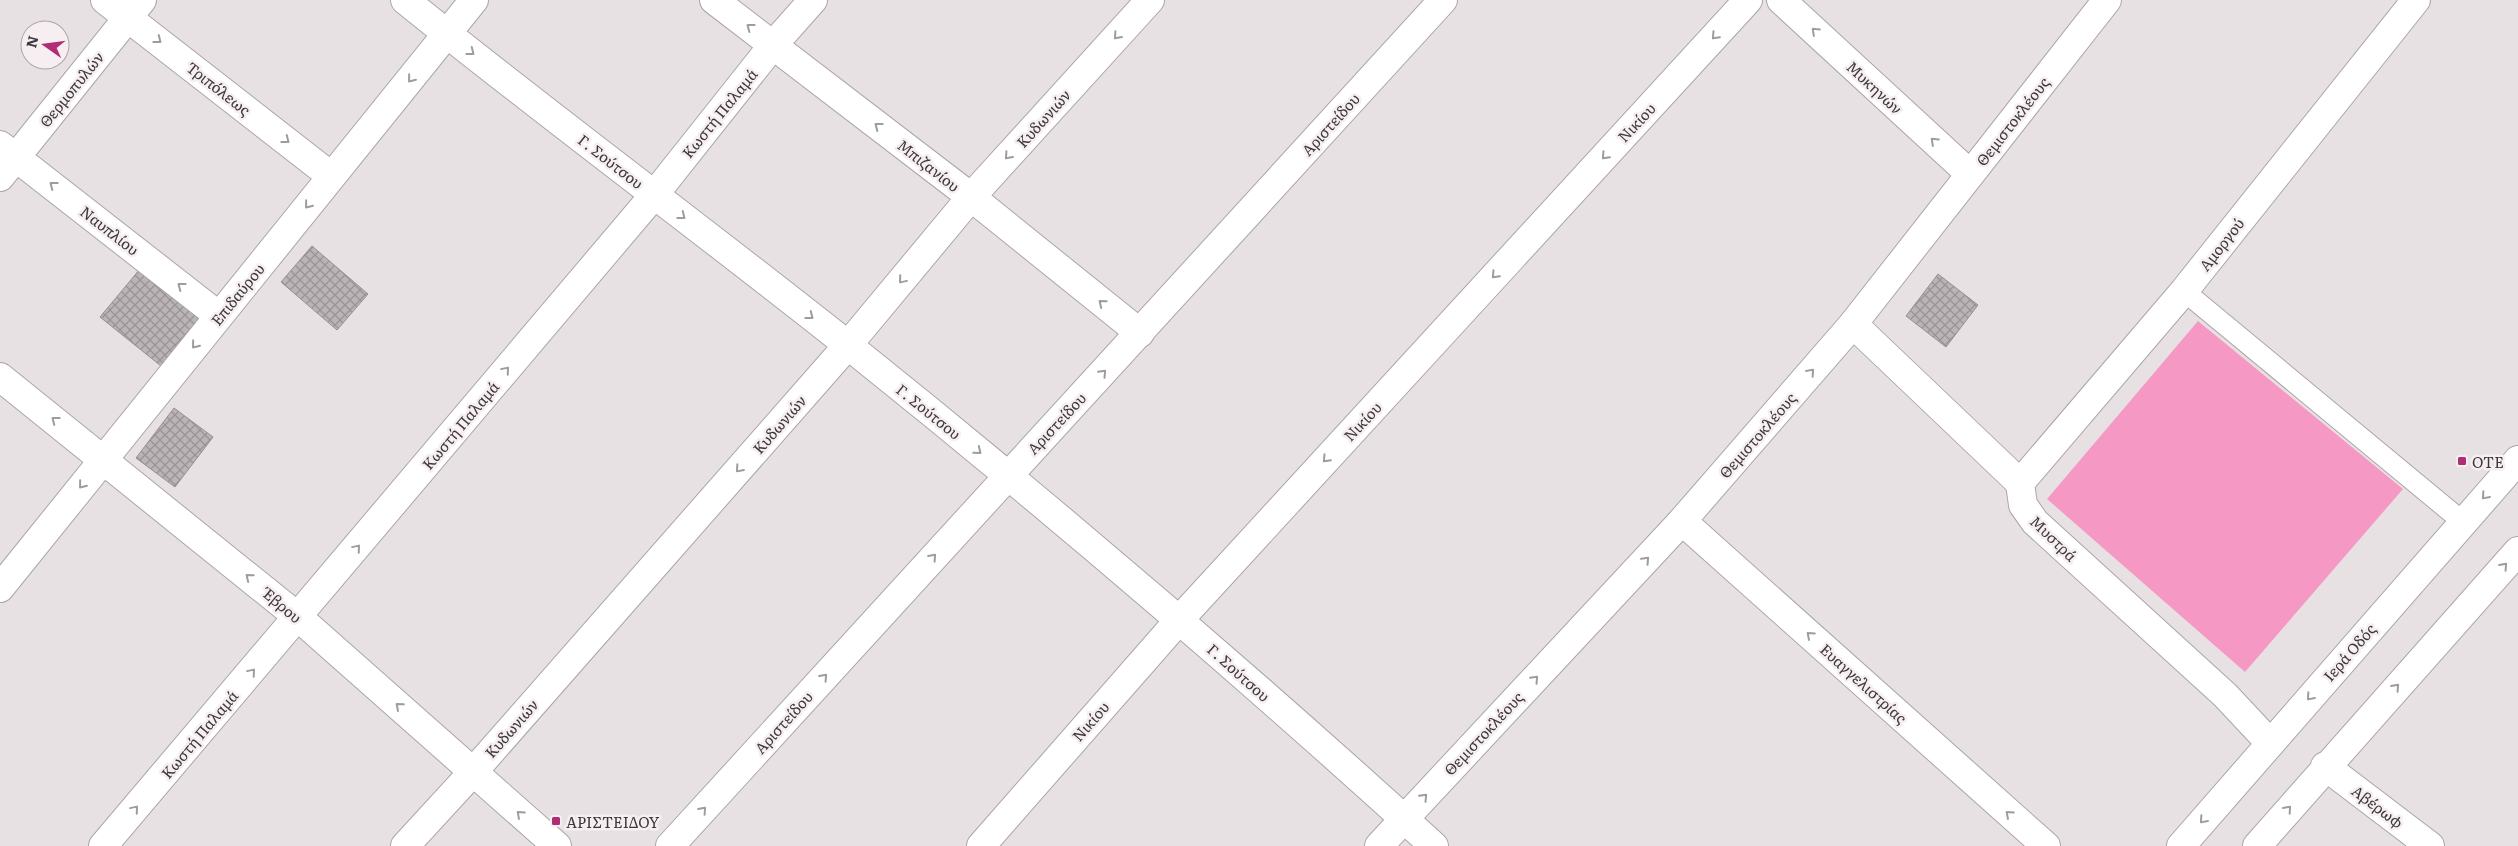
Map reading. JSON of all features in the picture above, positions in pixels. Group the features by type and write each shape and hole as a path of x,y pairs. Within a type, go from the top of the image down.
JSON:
{"street":[{"name":"Τριπόλεως","path":"105,0 135,8 331,176"},
{"name":"Γ. Σούτσου","path":"405,0 848,345 1008,475 1180,619 1434,846"},
{"name":"Επιδαύρου","path":"0,588 474,0"},
{"name":"Μπιζανίου","path":"714,0 971,198 1140,333"},
{"name":"Κωστή Παλαμά","path":"103,846 654,195 773,45 813,0"},
{"name":"Κυδωνιών","path":"405,846 473,772 848,345 971,198 1150,0"},
{"name":"Αριστείδου","path":"670,846 1443,0"},
{"name":"Νικίου","path":"981,846 1180,619 1748,0"},
{"name":"Μυκηνών","path":"1781,0 1970,174"},
{"name":"Θεμιστοκλέους","path":"1379,846 1682,521 1853,324 2107,0"},
{"name":"Αμοργού","path":"2020,483 2184,291 2416,0"},
{"name":"Θερμοπυλών","path":"0,178 8,151 135,8"},
{"name":"Ναυπλίου","path":"8,151 219,316"},
{"path":"1853,324 2020,483"},
{"name":"Έβρου","path":"0,376 104,458 298,617 557,846"},
{"name":"Ιερά Οδός","path":"2181,846 2518,460"},
{"name":"Μυστρά","path":"2020,483 2023,505 2035,522 2225,695 2270,743"},
{"name":"Ευαγγελιστρίας","path":"1682,521 2046,846"},
{"path":"2257,846 2325,766 2518,551"},
{"name":"Αβέρωφ","path":"2325,766 2430,846"}],"lane":[{"path":"2184,291 2463,522"}],"shaded area":[{"path":"2198,321 2403,489 2245,672 2047,499"}],"building":[{"path":"312,246 368,294 337,330 281,282"},
{"path":"140,269 200,318 161,366 100,317"},
{"path":"1938,274 1978,305 1946,347 1906,316"},
{"path":"174,408 213,437 175,487 136,458"}],"place":[{"name":"ΟΤΕ","path":"2462,461"},
{"name":"ΑΡΙΣΤΕΙΔΟΥ","path":"556,821"}]}
